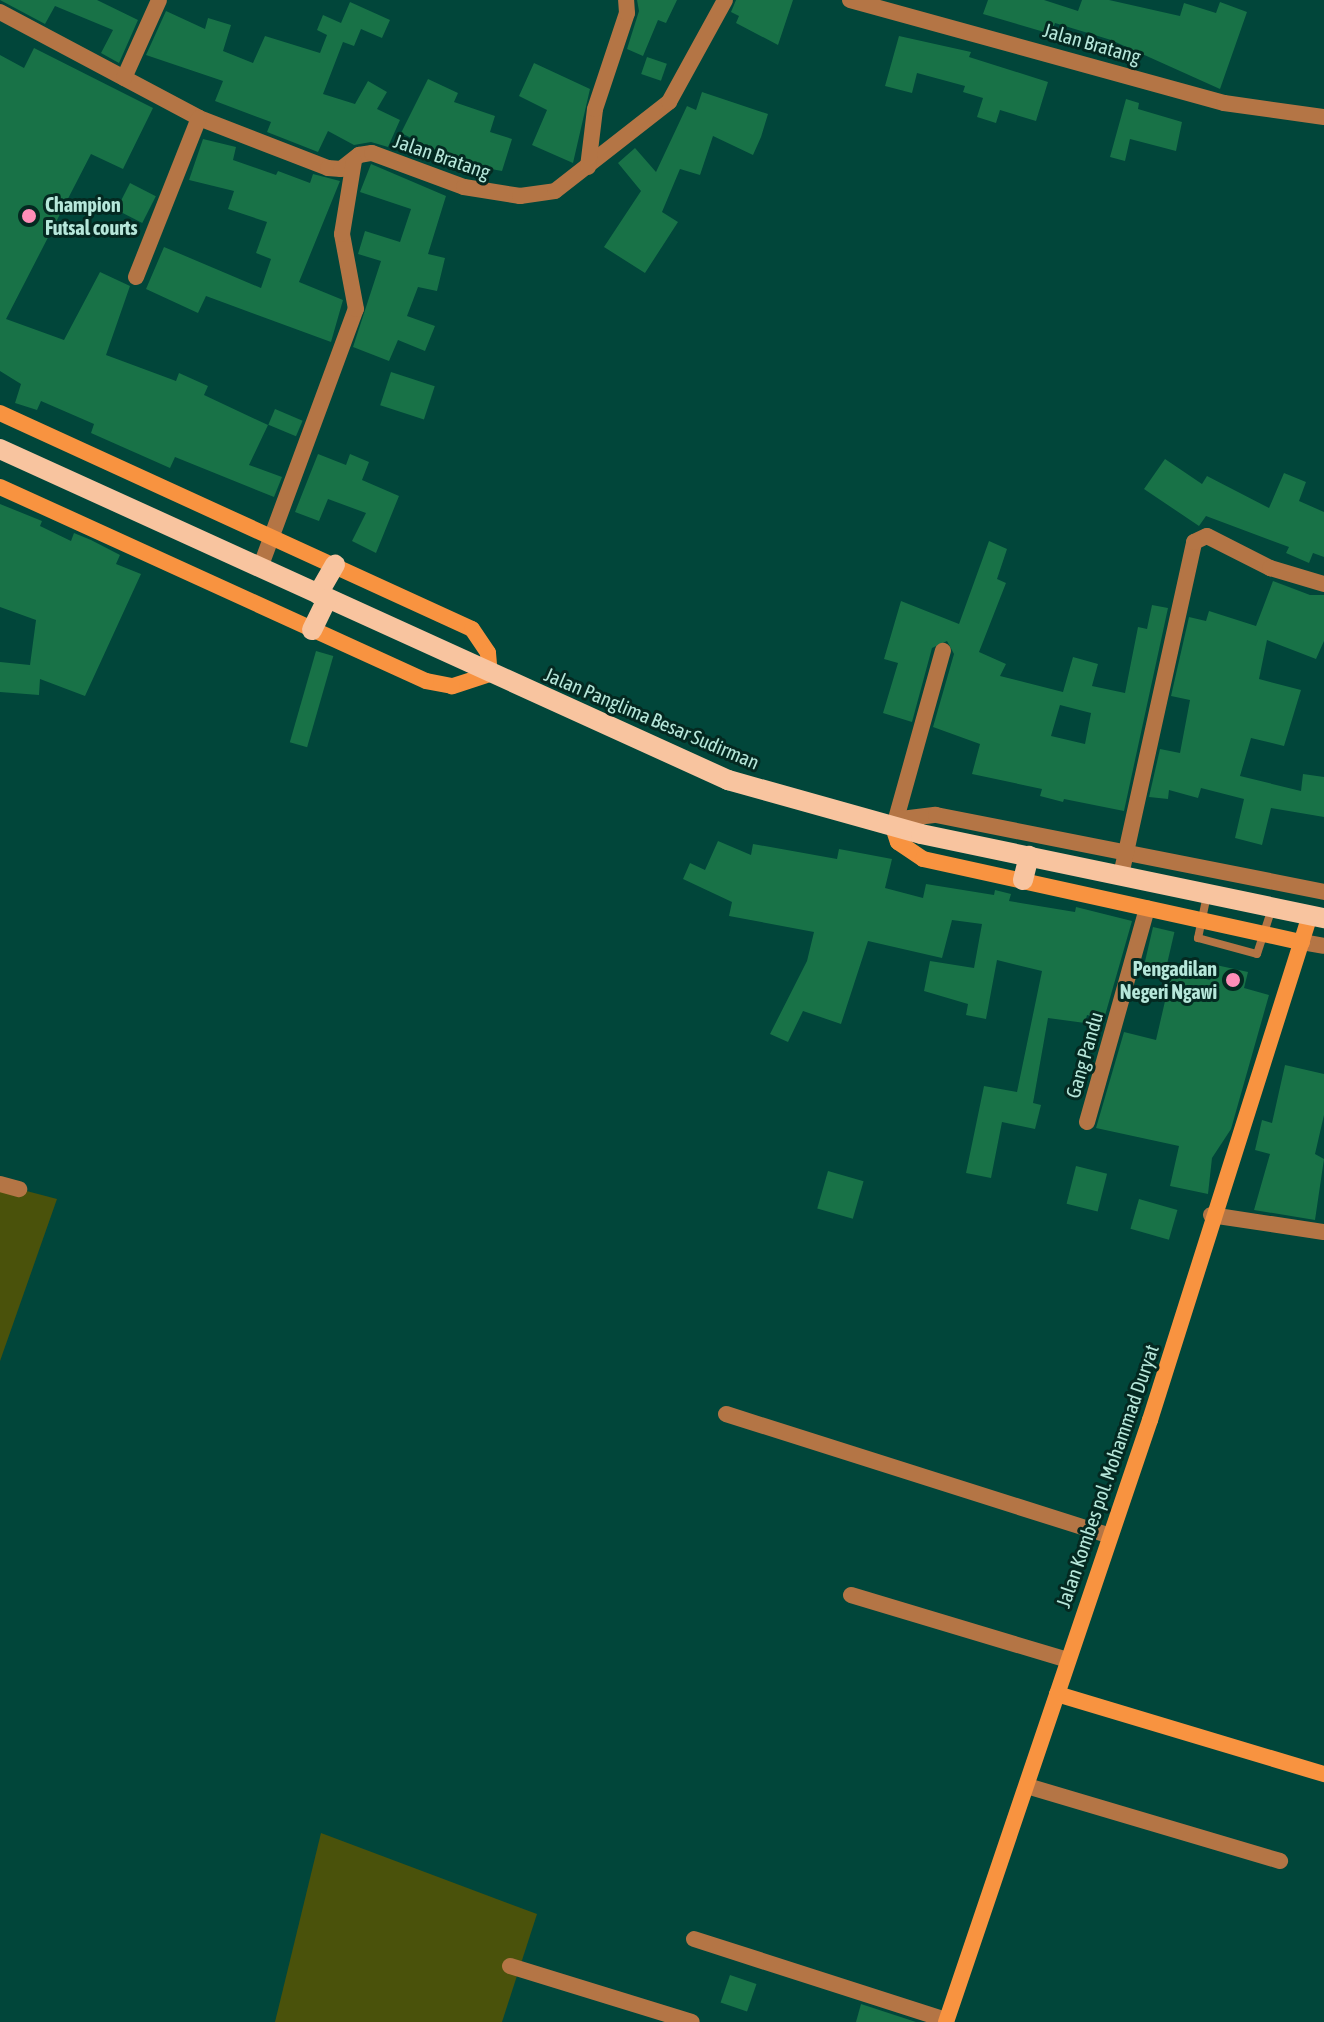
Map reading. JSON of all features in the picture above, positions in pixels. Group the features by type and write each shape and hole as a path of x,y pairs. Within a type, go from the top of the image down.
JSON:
{"main road":[{"name":"Jalan Panglima Besar Sudirman","path":"0,449 611,730 711,772 893,827 1317,916"},
{"path":"312,630 335,565"},
{"path":"1023,880 1029,856"}],"street":[{"path":"124,78 159,0"},
{"path":"588,167 595,109 627,13 626,0"},
{"name":"Jalan Bratang","path":"0,12 199,118 328,168 341,169 359,155 372,153 493,195 555,191 669,102 725,0"},
{"name":"Jalan Bratang","path":"850,0 1224,103 1324,117"},
{"path":"136,277 199,118"},
{"path":"260,568 356,309 342,234 354,161"},
{"path":"0,413 472,629 488,653 490,674 464,684 441,685 312,630 0,487"},
{"path":"1121,875 1196,538 1207,536 1270,568 1324,584"},
{"path":"943,651 893,827 898,842 923,859 1324,946"},
{"path":"893,827 901,819 936,815 1324,892"},
{"name":"Gang Pandu","path":"1087,1122 1147,908"},
{"name":"Jalan Kombes pol. Mohammad Duryat","path":"946,2021 1027,1786 1107,1535 1150,1420 1211,1215 1302,942 1317,916"},
{"path":"0,1184 19,1189"},
{"path":"1211,1215 1324,1232"},
{"path":"726,1414 1107,1535"},
{"path":"851,1595 1067,1660"},
{"path":"1057,1694 1324,1774"},
{"path":"1027,1786 1280,1861"},
{"path":"694,1939 946,2021"},
{"path":"510,1966 692,2022"}],"lane":[{"path":"1202,920 1208,893"},
{"path":"1264,933 1272,907"}],"green space":[{"path":"0,1184 57,1199 0,1361"},
{"path":"321,1833 537,1914 502,2022 275,2022"}],"building":[{"path":"0,0 97,0 138,20 119,63 101,53 113,30 55,6 45,24"},
{"path":"637,0 677,0 666,23 658,20 643,56 627,49 639,11"},
{"path":"736,0 793,0 778,45 736,23 739,16 731,12"},
{"path":"988,0 1044,0 1078,11 1082,0 1109,0 1180,16 1184,3 1216,13 1220,2 1247,12 1220,89 1111,40 1055,23 1051,34 983,14"},
{"path":"350,2 390,20 382,38 361,29 354,46 343,42 323,94 355,104 368,81 387,92 377,109 400,120 388,147 371,142 354,145 328,131 318,152 267,132 271,122 215,101 223,81 146,55 166,11 205,29 208,18 231,25 223,51 253,63 265,36 320,53 327,35 317,30 323,15 341,23"},
{"path":"899,36 971,52 969,57 1048,82 1036,121 1000,110 996,123 977,117 983,98 963,92 965,86 917,73 912,93 885,86"},
{"path":"34,48 153,108 123,169 91,154 6,319 64,340 100,272 130,286 106,355 176,381 179,373 208,386 204,395 268,425 249,465 282,477 274,497 175,457 170,468 91,433 94,424 41,401 37,410 15,403 21,384 0,371 0,55 24,68"},
{"path":"647,57 667,64 661,81 641,74"},
{"path":"534,63 590,89 573,163 532,145 547,110 519,96"},
{"path":"428,79 458,93 454,102 495,116 490,132 512,139 502,171 464,164 401,133"},
{"path":"702,92 768,114 761,137 753,155 713,136 700,175 680,169 662,212 678,222 645,273 604,247 641,191 618,163 635,148 656,172 687,106 696,110"},
{"path":"1126,99 1139,103 1138,109 1182,122 1176,151 1130,139 1125,161 1110,157"},
{"path":"203,139 236,147 233,160 276,175 278,171 310,183 313,174 340,181 299,282 343,300 331,342 206,296 198,313 146,289 164,247 261,288 271,259 256,253 267,222 228,209 234,191 189,180"},
{"path":"371,164 446,196 428,254 445,258 437,291 418,287 407,316 435,326 425,351 398,340 389,361 353,347 381,261 358,254 365,231 400,242 411,209 360,192"},
{"path":"130,183 156,196 142,223 116,210"},
{"path":"391,372 435,386 424,420 380,405"},
{"path":"275,409 303,421 296,436 268,425"},
{"path":"318,454 346,465 350,454 369,462 362,480 399,496 376,553 352,541 366,513 328,499 319,521 295,512"},
{"path":"1165,459 1202,484 1207,476 1269,508 1284,473 1306,482 1299,501 1324,512 1324,557 1313,553 1309,563 1286,553 1289,547 1206,516 1199,526 1144,489"},
{"path":"0,504 42,521 40,526 71,541 74,533 91,540 120,555 116,564 141,574 85,696 40,679 39,695 0,692 0,662 30,665 36,620 0,607"},
{"path":"989,541 1007,549 997,579 1006,583 979,652 1006,664 1000,676 1063,692 1073,657 1098,664 1092,686 1125,693 1138,627 1147,629 1152,605 1168,608 1124,811 1064,799 1063,802 1040,796 1042,789 972,774 980,744 933,727 954,654 947,641 932,648 912,722 883,713 898,663 884,659 901,601 959,624","holes":["1060,705 1091,713 1085,744 1051,736"]},
{"path":"1273,581 1310,595 1324,595 1324,641 1316,659 1267,640 1259,679 1301,690 1284,746 1251,738 1240,776 1301,791 1303,774 1324,777 1324,817 1271,808 1262,845 1235,838 1244,799 1201,788 1198,798 1169,790 1168,799 1149,797 1160,749 1180,753 1190,700 1171,696 1189,617 1206,621 1209,611 1256,626"},
{"path":"316,651 333,656 307,747 290,742"},
{"path":"718,841 751,855 753,844 837,859 839,849 892,859 885,888 923,898 926,884 994,895 995,890 1011,894 1009,901 1075,912 1076,907 1132,921 1104,1019 1087,1015 1085,1023 1048,1018 1033,1103 1041,1105 1035,1129 1002,1122 991,1178 966,1173 984,1086 1017,1092 1042,971 997,960 986,1019 966,1015 968,1004 924,991 930,961 974,968 982,924 952,920 942,958 868,941 841,1024 803,1011 788,1042 770,1034 807,961 814,932 729,916 732,902 683,879 690,863 705,870"},
{"path":"1153,927 1174,932 1164,977 1143,972"},
{"path":"1216,965 1248,972 1244,988 1269,995 1231,1129 1212,1158 1208,1194 1170,1186 1179,1146 1096,1128 1124,1032 1156,1040 1172,971 1210,980"},
{"path":"1285,1065 1324,1074 1324,1115 1315,1154 1324,1159 1315,1220 1254,1210 1270,1154 1255,1150 1262,1120 1272,1123"},
{"path":"1076,1166 1107,1174 1098,1212 1067,1204"},
{"path":"828,1171 864,1181 853,1219 817,1208"},
{"path":"1139,1199 1177,1210 1169,1240 1130,1229"},
{"path":"730,1975 756,1984 747,2012 721,2002"},
{"path":"861,2004 916,2022 856,2022"}],"place":[{"name":"Champion Futsal courts","path":"29,216"},
{"name":"Pengadilan Negeri Ngawi","path":"1233,980"}]}
